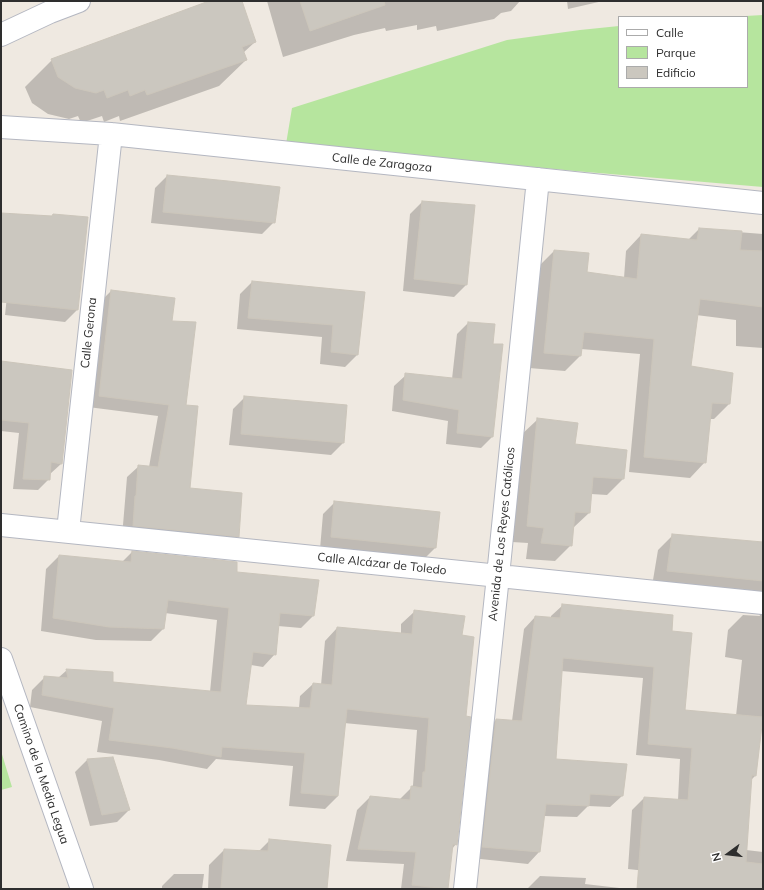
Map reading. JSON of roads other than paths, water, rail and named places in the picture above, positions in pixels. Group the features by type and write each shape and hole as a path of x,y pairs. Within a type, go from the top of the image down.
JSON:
{"street":[{"path":"1,35 50,12 80,1"},
{"name":"Calle de Zaragoza","path":"1,127 111,134 763,203"},
{"name":"Calle Gerona","path":"68,532 111,134"},
{"name":"Avenida de Los Reyes Católicos","path":"464,889 498,576 538,179"},
{"name":"Calle Alcázar de Toledo","path":"1,525 763,603"},
{"name":"Camino de la Media Legua","path":"1,659 82,889"}]}
